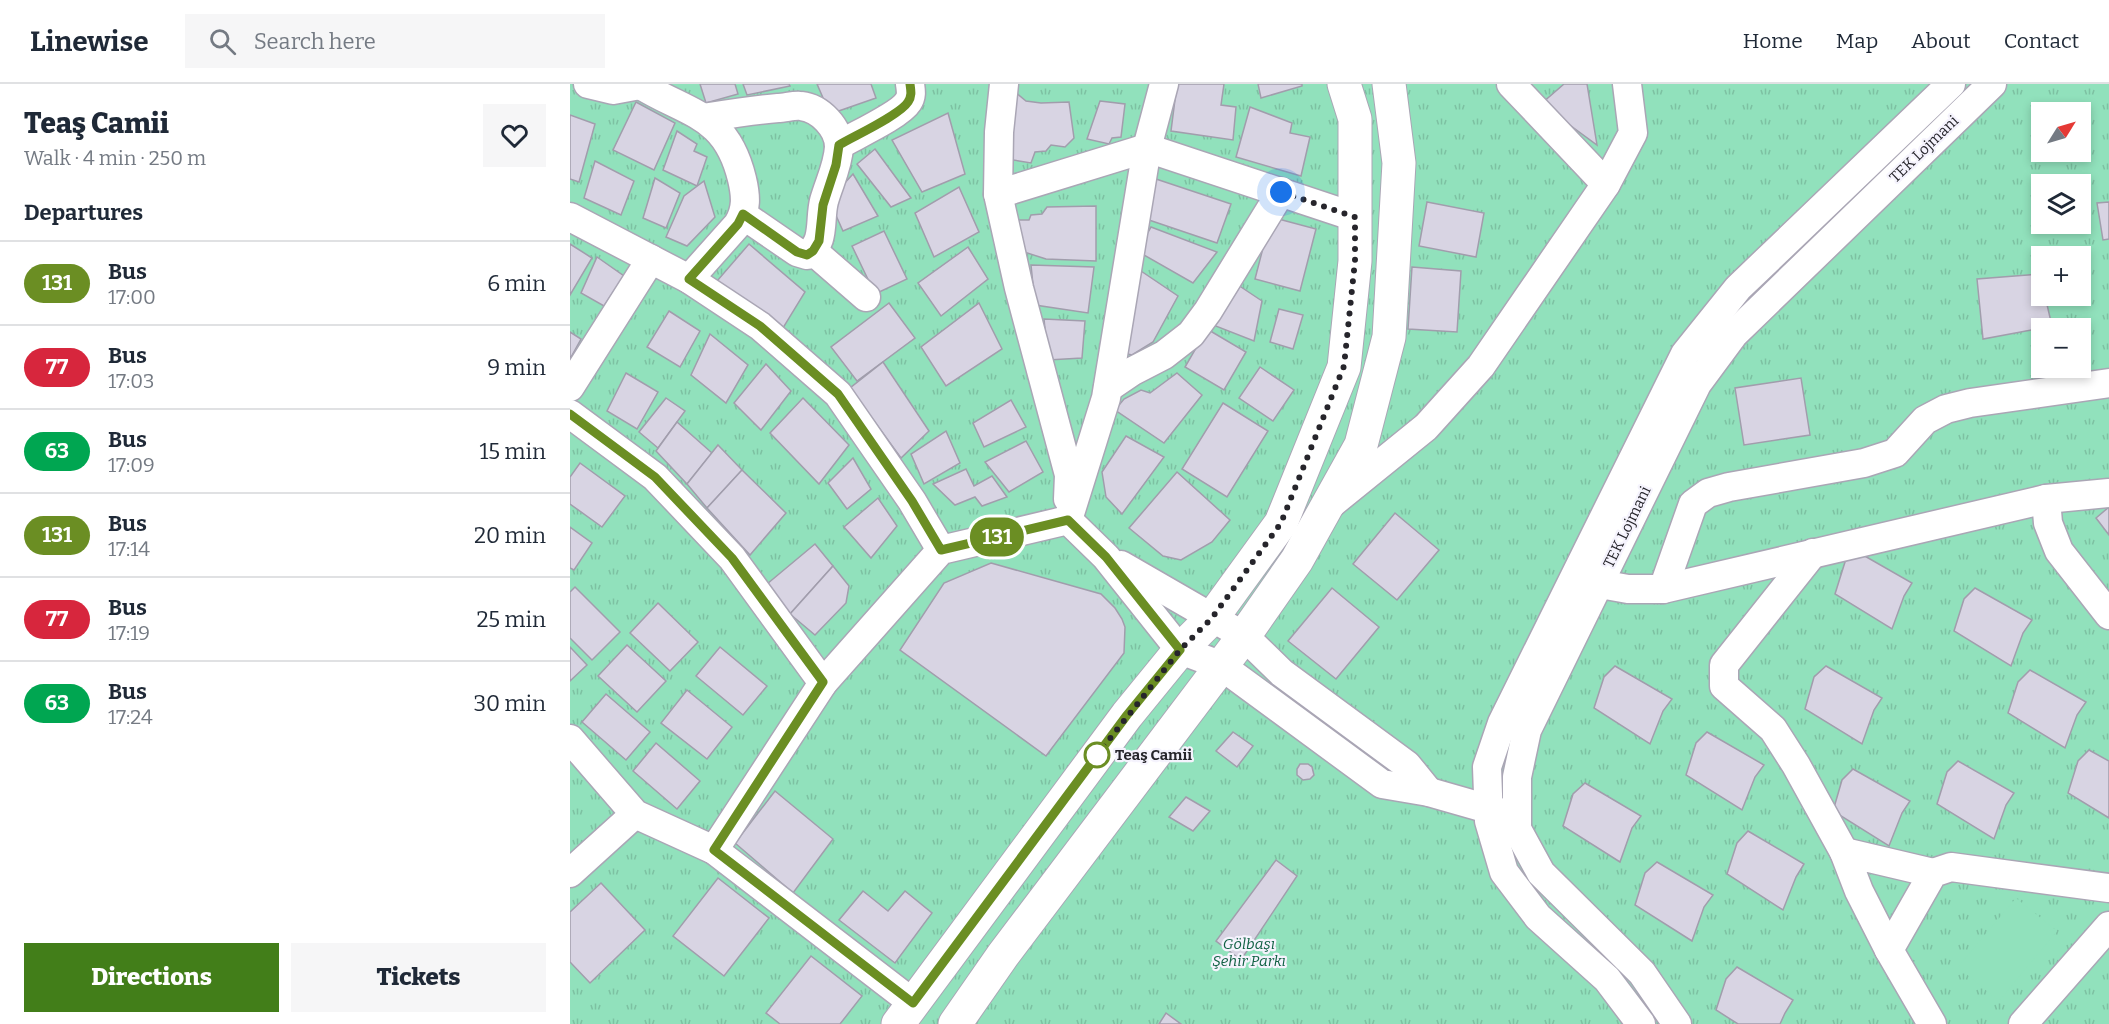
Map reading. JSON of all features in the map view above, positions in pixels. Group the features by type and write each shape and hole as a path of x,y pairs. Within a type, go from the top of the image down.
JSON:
{"main road":[{"path":"905,1013 1127,715 1180,650 1212,618 1281,523 1344,366 1355,261 1355,217 1354,119 1344,84"},
{"path":"955,1024 1003,955 1244,636 1297,560 1361,445 1389,338 1399,163 1389,84"}],"street":[{"path":"588,84 613,90 640,84 704,118 718,129 729,143 737,160 745,202 743,214 738,224 689,279"},
{"path":"839,145 899,111 908,103 912,94 910,84"},
{"path":"1004,84 999,132 998,194 1019,288 1069,475 1068,520 1106,557 1180,650 1220,665 1382,784 1429,792 1517,817"},
{"path":"1068,520 1108,388 1147,148 1164,84"},
{"path":"1511,84 1606,184"},
{"path":"1327,507 1426,427 1481,366 1606,184 1633,132 1627,84"},
{"name":"TEK Lojmani","path":"1677,1024 1642,973 1540,873 1517,829 1517,777 1527,730 1586,582 1684,354 1738,288 1951,84"},
{"name":"TEK Lojmani","path":"1641,1024 1607,979 1538,917 1504,872 1489,821 1487,767 1502,723 1586,582 1697,384 1734,334 1992,84"},
{"path":"704,118 802,106 825,118 833,126 839,145 836,165 823,205 819,241 813,251 807,255 797,252 743,214"},
{"path":"998,194 1147,148 1355,217"},
{"path":"1108,388 1133,371 1164,355 1191,334 1208,311 1281,192"},
{"path":"570,217 689,279 760,326 838,394 912,501 941,550"},
{"path":"813,251 866,297"},
{"path":"570,387 651,259"},
{"path":"1663,589 1693,504 1708,493 1729,487 1864,464 1895,453 1925,420 1946,409 1970,403 2109,383"},
{"path":"570,414 655,477 732,558 823,682"},
{"path":"1586,582 1628,589 1663,589 2046,499 2109,493"},
{"path":"2046,499 2048,523 2059,551 2109,615"},
{"path":"714,850 823,682 941,550 1068,520"},
{"path":"1813,554 1724,665 1724,686 1773,729 1796,765 1844,852 1859,891 1889,950 1932,1024"},
{"path":"1106,557 1244,636 1282,673 1407,765 1429,792"},
{"path":"570,739 635,814 714,850 905,1013"},
{"path":"570,873 635,814"},
{"path":"1844,852 1933,873 1951,867 2109,888"},
{"path":"1889,950 1933,873"},
{"path":"2023,1024 2109,926"}],"green space":[{"name":"Gölbaşı Şehir Parkı","path":"570,84 2109,84 2109,1024 570,1024"},
{"path":"2016,898 2057,931 1999,1001 1958,967"}],"building":[{"path":"700,84 735,84 738,94 706,103"},
{"path":"743,84 789,84 790,86 747,95"},
{"path":"817,84 871,84 876,98 830,114"},
{"path":"1177,84 1224,84 1221,105 1236,107 1233,140 1171,131"},
{"path":"1258,84 1302,84 1302,86 1261,98"},
{"path":"1564,84 1587,84 1597,145 1541,104"},
{"path":"1015,92 1026,101 1069,102 1074,138 1065,147 1051,145 1046,151 1035,152 1031,163 1007,159"},
{"path":"1100,101 1125,104 1121,137 1112,138 1109,144 1087,139"},
{"path":"636,102 675,123 654,170 613,150"},
{"path":"1250,107 1292,123 1290,133 1310,137 1301,176 1236,157"},
{"path":"948,113 965,174 922,192 892,140"},
{"path":"570,115 595,124 579,182 570,179"},
{"path":"677,131 697,144 694,151 707,157 697,186 663,170"},
{"path":"875,149 911,198 891,207 857,164"},
{"path":"595,161 634,181 621,215 584,198"},
{"path":"853,174 878,216 843,231 829,200"},
{"path":"655,178 680,193 666,228 643,218"},
{"path":"1156,179 1231,204 1217,243 1143,218"},
{"path":"704,181 715,217 687,246 666,237 684,196"},
{"path":"959,187 979,232 934,257 915,213"},
{"path":"1427,202 1484,213 1476,257 1419,246"},
{"path":"2109,202 2109,239 2103,240 2097,203"},
{"path":"1096,206 1096,261 1046,259 1021,251 1015,220 1029,220 1031,215 1042,214 1047,207"},
{"path":"1271,217 1316,229 1300,291 1255,279"},
{"path":"1151,227 1217,252 1193,283 1137,251"},
{"path":"884,231 907,279 875,294 852,246"},
{"path":"570,244 592,258 570,295"},
{"path":"749,244 805,292 783,328 717,281"},
{"path":"968,247 988,279 941,316 918,283"},
{"path":"597,257 624,276 604,306 581,293"},
{"path":"1031,265 1094,267 1088,313 1035,305"},
{"path":"1135,267 1178,296 1153,342 1132,355 1119,352"},
{"path":"1412,267 1461,271 1457,332 1408,329"},
{"path":"2031,275 2031,306 2047,306 2050,318 2031,318 2031,330 1983,339 1977,279"},
{"path":"1238,285 1262,301 1254,341 1213,325"},
{"path":"889,303 915,338 857,381 831,347"},
{"path":"979,303 1002,349 946,386 921,347"},
{"path":"1279,309 1303,315 1293,349 1270,342"},
{"path":"669,311 700,331 680,367 647,347"},
{"path":"1044,319 1085,321 1082,358 1048,360"},
{"path":"1207,329 1246,352 1224,390 1185,367"},
{"path":"570,332 581,339 570,359"},
{"path":"710,334 748,365 726,403 691,375"},
{"path":"883,362 929,431 901,458 850,388"},
{"path":"766,364 791,391 761,430 734,403"},
{"path":"1260,367 1294,390 1273,421 1239,398"},
{"path":"626,373 658,392 637,429 607,411"},
{"path":"1177,373 1202,395 1164,443 1115,410 1124,399 1141,390 1150,393"},
{"path":"1801,378 1810,435 1744,445 1735,388"},
{"path":"666,398 685,411 658,448 639,432"},
{"path":"803,398 849,445 819,484 770,433"},
{"path":"1011,400 1026,427 984,447 973,423"},
{"path":"1223,403 1268,431 1227,497 1182,469"},
{"path":"677,422 712,453 687,484 656,451"},
{"path":"946,431 960,463 924,484 911,454"},
{"path":"1126,436 1164,457 1122,514 1106,497 1102,472"},
{"path":"1026,441 1043,472 1009,492 985,462"},
{"path":"718,445 742,470 707,508 687,484"},
{"path":"853,458 871,489 847,509 828,483"},
{"path":"580,463 625,496 602,527 570,504 570,477"},
{"path":"966,469 974,486 992,476 1007,497 982,506 975,497 955,505 933,484"},
{"path":"742,470 786,513 750,555 707,508"},
{"path":"1177,472 1230,520 1212,542 1181,560 1163,556 1129,528"},
{"path":"878,498 897,526 871,558 844,527"},
{"path":"2109,507 2109,535 2096,518"},
{"path":"1395,513 1439,550 1397,600 1353,564"},
{"path":"570,527 592,543 574,570 570,568"},
{"path":"815,544 833,566 790,614 767,584"},
{"path":"1856,551 1912,583 1904,596 1892,629 1835,594 1845,562"},
{"path":"991,563 1101,594 1115,608 1125,627 1124,653 1046,756 900,650 944,583"},
{"path":"833,566 849,586 846,603 815,635 790,614"},
{"path":"575,587 620,632 592,660 570,638 570,592"},
{"path":"1332,588 1379,627 1336,679 1288,641"},
{"path":"1975,588 2032,620 2023,633 2011,666 1954,631 1964,599"},
{"path":"658,603 698,642 670,671 630,633"},
{"path":"627,645 666,681 637,712 598,676"},
{"path":"570,647 587,665 570,681"},
{"path":"720,647 767,686 743,715 696,676"},
{"path":"1615,666 1672,699 1663,711 1650,744 1594,708 1604,677"},
{"path":"1826,666 1882,698 1874,710 1862,744 1805,709 1814,677"},
{"path":"2030,670 2086,702 2077,715 2065,748 2008,713 2018,682"},
{"path":"687,690 732,727 707,759 661,723"},
{"path":"606,694 650,732 626,760 582,722"},
{"path":"1233,732 1253,746 1237,767 1216,751"},
{"path":"1707,732 1764,765 1755,777 1742,810 1686,775 1696,743"},
{"path":"656,743 700,781 677,809 633,771"},
{"path":"2089,750 2109,761 2109,818 2068,793 2078,761"},
{"path":"1958,761 2014,793 2006,805 1994,839 1937,804 1947,772"},
{"path":"1300,764 1308,764 1312,767 1314,775 1310,779 1303,780 1297,775"},
{"path":"1853,769 1910,801 1902,813 1889,846 1833,811 1842,780"},
{"path":"1585,783 1641,816 1632,828 1620,862 1563,826 1573,794"},
{"path":"775,791 833,839 793,893 735,843"},
{"path":"1186,797 1210,811 1193,831 1169,817"},
{"path":"1748,831 1804,864 1796,877 1783,910 1727,874 1737,843"},
{"path":"1276,860 1297,876 1241,960 1216,941"},
{"path":"1657,862 1713,895 1704,907 1692,941 1635,905 1645,873"},
{"path":"718,878 769,918 724,976 673,936"},
{"path":"601,883 645,930 590,983 570,962 570,912"},
{"path":"863,891 888,911 905,891 932,913 895,963 839,920"},
{"path":"811,956 862,996 840,1024 780,1024 766,1013"},
{"path":"1737,967 1793,1000 1780,1024 1738,1024 1716,1010 1726,979"},
{"path":"1166,1013 1181,1024 1159,1024"}],"bus line":[{"name":"131","path":"570,414 655,477 732,558 823,682 714,850 913,1003 1127,715 1180,650 1106,557 1068,520 941,550 912,501 838,394 760,326 689,279 738,224 743,214 797,252 807,255 813,251 819,241 823,205 836,165 839,145 899,111 908,103 912,94 910,84"}],"place":[{"name":"Teaş Camii","path":"1097,755"}],"route":[{"path":"1097,755 1180,650 1212,618 1281,523 1344,366 1355,261 1355,217 1281,192"}]}
